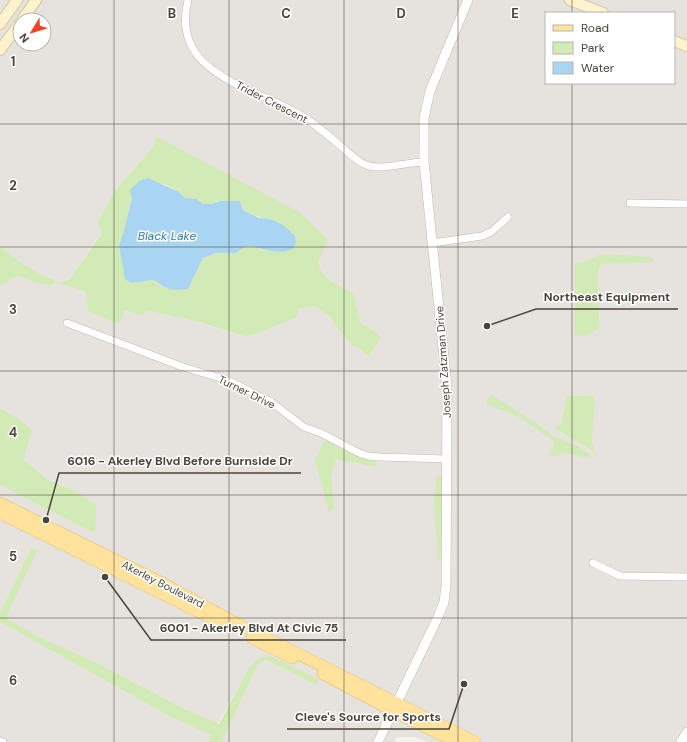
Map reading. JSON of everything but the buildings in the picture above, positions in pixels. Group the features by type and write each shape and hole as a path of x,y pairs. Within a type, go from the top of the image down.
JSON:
{"main road":[{"path":"0,24 17,0"},
{"path":"28,12 36,0"},
{"path":"570,0 600,12"},
{"path":"0,50 12,34"},
{"path":"675,41 687,46"},
{"name":"Akerley Boulevard","path":"0,503 286,646 456,742"},
{"name":"Akerley Boulevard","path":"0,513 295,659 395,707 475,742"}],"street":[{"name":"Trider Crescent","path":"188,0 185,17 191,47 204,64 216,74 296,112 367,165 376,167 424,162"},
{"name":"Joseph Zatzman Drive","path":"378,742 438,617 444,602 446,586 447,387 424,162 424,118 430,91 468,0"},
{"path":"630,203 687,204"},
{"path":"432,243 482,236 491,232 508,217"},
{"name":"Turner Drive","path":"67,323 183,367 227,380 271,402 304,427 322,433 359,453 368,456 380,457 447,459"},
{"path":"593,562 620,576 687,577"},
{"path":"681,742 687,732"}],"shaded area":[{"path":"0,0 687,0 687,742 427,742 415,737 397,737 394,742 222,742 258,664 266,660 316,685 317,679 270,657 248,669 218,724 185,709 95,662 38,637 5,618 31,548 0,613 0,485 94,533 96,525 96,505 76,491 48,480 23,459 17,418 0,408 0,286 18,276 30,281 54,282 86,292 88,311 119,325 125,311 142,315 149,311 201,323 247,337 296,318 299,309 315,306 331,318 337,328 353,346 360,349 369,357 381,337 374,330 361,323 353,293 331,281 322,273 318,261 156,136 155,144 114,192 98,221 101,233 70,279 60,283 25,266 0,245","holes":["654,261 601,264 598,275 600,327 575,334 576,263","593,395 595,406 592,441 594,453 554,428 561,424 566,396"]},
{"path":"0,622 169,716 212,735 209,742 0,742"}],"green space":[{"path":"155,136 299,212 328,240 318,261 322,273 331,281 353,293 361,323 374,330 381,337 369,357 360,349 353,346 337,328 331,318 315,306 299,309 296,318 247,337 202,323 149,311 142,315 125,311 119,325 88,311 86,292 54,282 51,285 30,281 18,276 0,286 0,245 28,267 43,275 60,283 70,279 101,234 98,221 114,192 155,144","holes":["164,184 179,192 185,198 197,199 203,204 212,204 220,201 240,201 243,210 279,224 287,228 295,236 272,251 250,246 244,247 236,253 216,253 203,258 188,289 160,285 154,280 131,283 119,245 132,198"]},
{"path":"601,254 652,257 654,262 601,264 598,275 600,328 585,336 575,335 575,263 583,262"},
{"path":"492,395 536,423 554,437 575,445 588,453 592,459 565,453 553,457 549,455 555,442 519,417 487,404 487,400"},
{"path":"593,395 595,406 592,441 595,453 554,428 561,424 566,396"},
{"path":"0,408 17,418 32,430 23,459 48,480 76,491 96,505 96,525 94,533 0,485"},
{"path":"325,440 338,448 375,461 377,467 336,459 331,477 334,509 329,512 315,460"},
{"path":"437,476 442,477 443,560 438,560 434,496"},
{"path":"31,548 37,550 6,618 39,637 95,662 185,709 219,724 248,669 257,660 263,657 270,656 318,679 316,685 266,660 258,664 222,742 209,742 211,735 169,716 0,622 0,613"}],"water":[{"name":"Black Lake","path":"148,178 179,192 185,198 197,199 203,204 212,204 220,201 240,201 243,210 259,218 270,219 283,225 295,236 296,243 293,249 283,252 250,246 244,247 236,253 216,253 203,258 188,289 170,289 154,280 131,283 125,279 119,245 132,198 130,190 139,181"}],"place":[{"name":"Northeast Equipment","path":"487,326"},
{"name":"6016 - Akerley Blvd Before Burnside Dr","path":"46,520"},
{"name":"6001 - Akerley Blvd At Civic 75","path":"105,577"},
{"name":"Cleve's Source for Sports","path":"464,684"}]}
